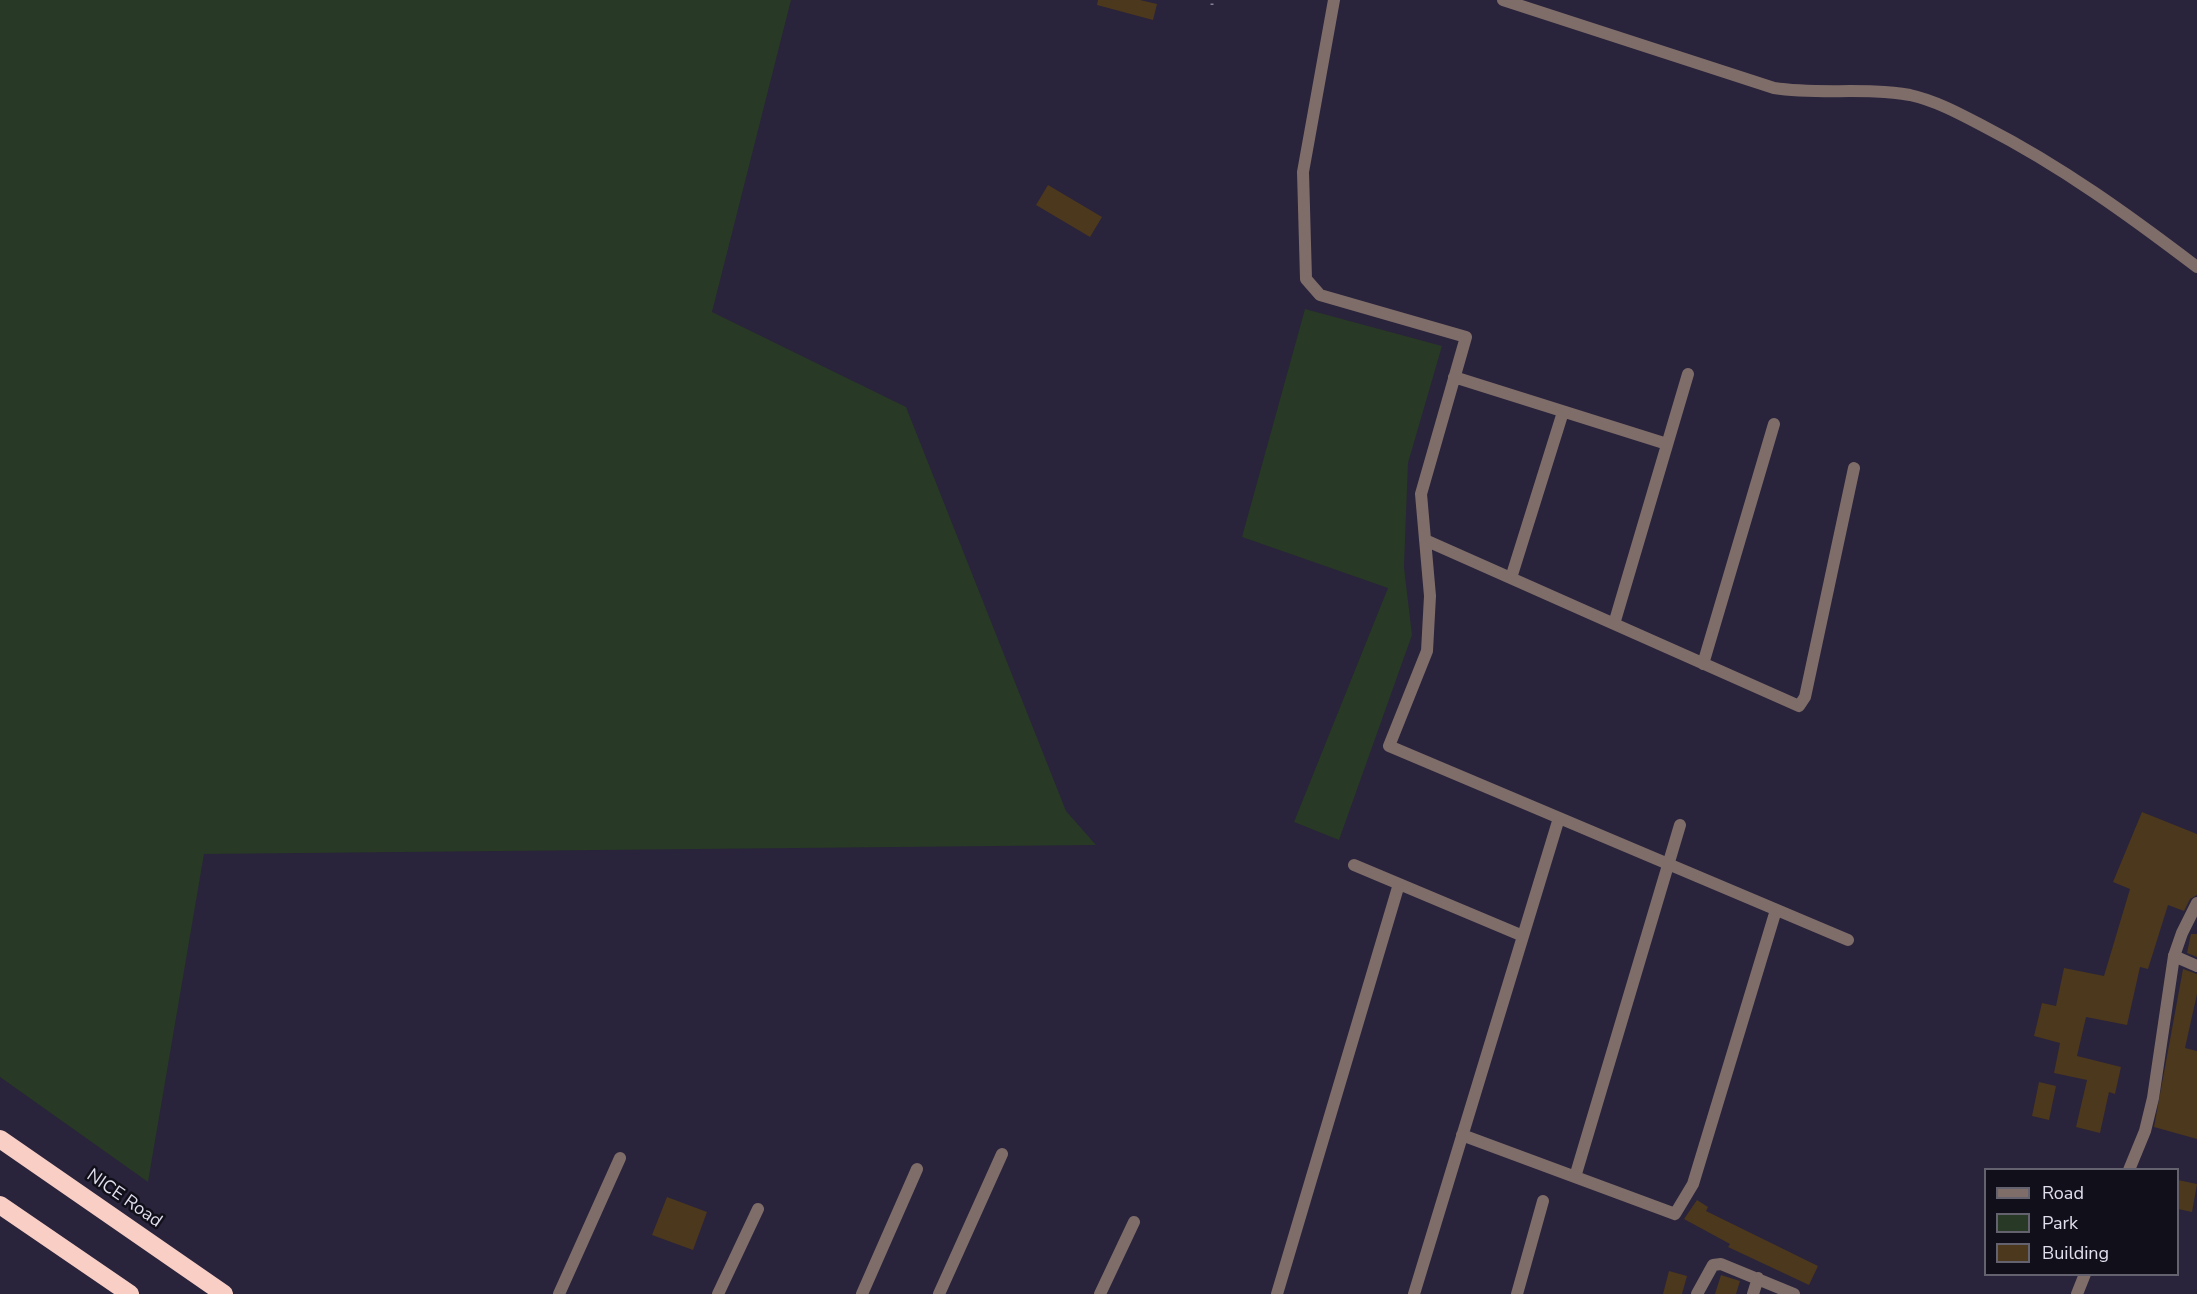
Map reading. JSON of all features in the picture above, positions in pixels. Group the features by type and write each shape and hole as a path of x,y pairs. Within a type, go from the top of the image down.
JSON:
{"highway":[{"name":"NICE Road","path":"0,1139 224,1294"},
{"path":"0,1205 130,1294"}],"street":[{"path":"1334,0 1304,172 1306,279 1320,295 1466,337 1421,494 1430,597 1427,651 1389,746 1848,940"},
{"path":"1503,0 1774,88 1796,91 1858,91 1911,96 1952,110 2071,176 2197,267"},
{"path":"1614,624 1688,374"},
{"path":"1454,377 1667,444"},
{"path":"1511,578 1563,411"},
{"path":"1703,664 1774,424"},
{"path":"1425,540 1799,706 1805,698 1854,468"},
{"path":"1414,1294 1559,818"},
{"path":"1575,1177 1680,825"},
{"path":"1353,865 1523,936"},
{"path":"1277,1294 1399,884"},
{"path":"2130,1168 2145,1131 2153,1098 2174,956 2182,933 2197,903"},
{"path":"1462,1135 1675,1214 1693,1184 1776,910"},
{"path":"2174,956 2197,966"},
{"path":"939,1294 1002,1154"},
{"path":"559,1294 620,1158"},
{"path":"862,1294 917,1170"},
{"path":"1517,1294 1543,1201"},
{"path":"718,1294 758,1209"},
{"path":"1100,1294 1134,1222"},
{"path":"1697,1294 1713,1266 1721,1264 1794,1294"},
{"path":"2077,1294 2085,1276"},
{"path":"1753,1294 1758,1278"}],"green space":[{"path":"0,0 791,0 712,312 906,407 1066,811 1096,845 204,854 148,1182 0,1077"},
{"path":"1305,309 1442,346 1408,463 1404,567 1412,635 1339,840 1294,822 1388,588 1242,537"}],"building":[{"path":"1098,0 1140,0 1157,4 1153,20 1097,5"},
{"path":"1048,185 1102,217 1090,237 1036,205"},
{"path":"2142,812 2197,834 2197,895 2190,899 2184,911 2168,905 2148,969 2140,967 2127,1025 2086,1017 2077,1056 2121,1067 2115,1094 2109,1092 2100,1133 2076,1127 2087,1080 2054,1073 2060,1043 2034,1036 2042,1003 2056,1006 2064,968 2104,976 2130,889 2113,882"},
{"path":"2191,934 2197,934 2197,957 2187,953"},
{"path":"2183,969 2197,974 2197,994 2185,1048 2197,1051 2197,1139 2154,1127"},
{"path":"2039,1082 2056,1086 2049,1120 2032,1116"},
{"path":"2179,1180 2197,1184 2192,1212 2179,1209"},
{"path":"667,1197 707,1212 693,1250 652,1235"},
{"path":"1697,1200 1708,1207 1706,1211 1818,1266 1809,1285 1728,1247 1730,1244 1684,1219"},
{"path":"1669,1271 1687,1276 1682,1294 1663,1294"},
{"path":"1721,1275 1740,1281 1736,1294 1715,1294"}]}
